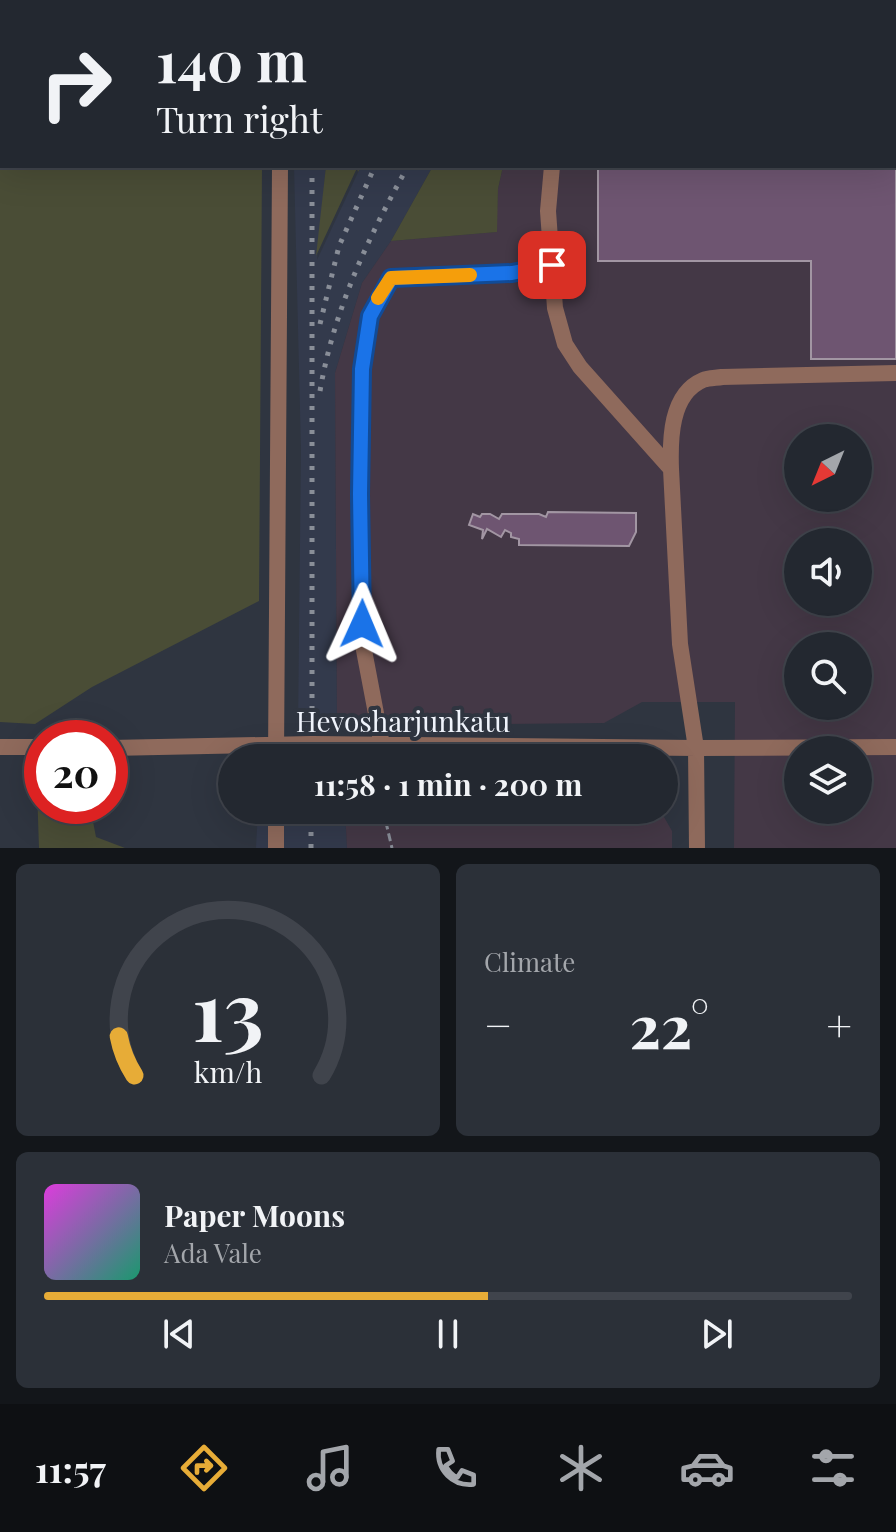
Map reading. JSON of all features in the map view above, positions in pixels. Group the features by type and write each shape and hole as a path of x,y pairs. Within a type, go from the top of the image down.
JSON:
{"street":[{"path":"276,744 280,168"},
{"path":"552,168 548,211 555,308 565,344 580,367 671,469"},
{"path":"382,744 363,645 362,369 370,316 391,278 512,273 552,265"},
{"path":"697,848 696,748 680,644 671,469 670,447 675,414 685,395 701,380 896,373"},
{"path":"0,747 24,747"},
{"name":"Hevosharjunkatu","path":"678,748 896,747"},
{"name":"Hevosharjunkatu","path":"128,748 218,750"},
{"path":"276,824 276,848"}],"path":[{"path":"386,824 392,848"}],"shaded area":[{"path":"294,168 326,168 317,260 360,168 432,168 391,241 362,283 335,373 337,726 298,731 301,450"},
{"path":"503,168 896,168 896,848 734,848 735,702 642,702 604,723 337,726 335,373 362,283 391,241 496,232"},
{"path":"257,824 346,824 347,848 256,848"},
{"path":"346,824 668,824 672,831 672,848 347,848"}],"green space":[{"path":"0,168 262,168 259,601 92,687 41,720 24,720 24,723 0,722"},
{"path":"326,168 357,168 316,256"},
{"path":"432,168 503,168 498,189 497,232 391,241"},
{"path":"38,824 93,824 96,837 125,848 39,848"}],"building":[{"path":"598,168 896,168 896,359 811,359 811,261 598,261"},
{"path":"548,512 636,513 636,532 629,546 519,545 519,539 511,537 511,533 505,530 501,537 487,529 482,539 483,530 469,525 473,514 480,517 490,514 499,519 502,514 539,514 546,517"}],"railway":[{"path":"312,168 312,744"},
{"path":"320,324 339,246 374,168"},
{"path":"320,391 343,303 379,220 407,168"},
{"path":"311,824 311,848"}],"slow traffic":[{"path":"378,298 391,278 470,275"}],"route":[{"path":"362,624 362,369 366,336 375,303 391,278 512,273 552,265"}]}
